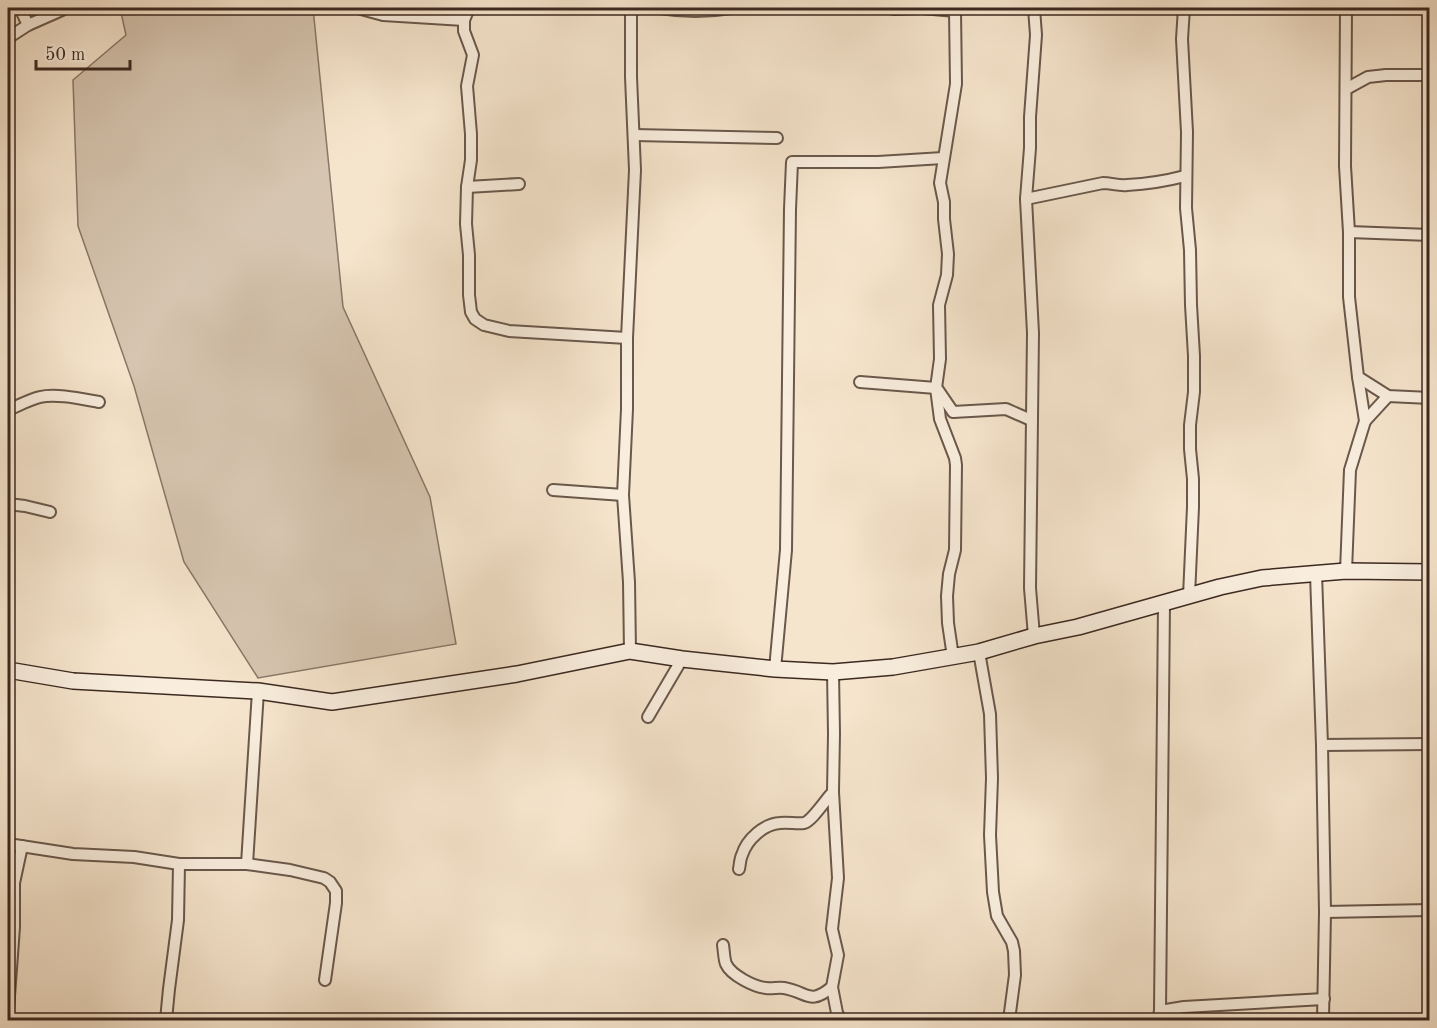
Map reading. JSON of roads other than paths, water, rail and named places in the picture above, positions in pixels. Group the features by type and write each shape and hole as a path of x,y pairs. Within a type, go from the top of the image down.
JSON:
{"street":[{"path":"20,8 28,25"},
{"path":"469,8 464,20 464,31 473,55 467,86 471,160 467,187 466,224 471,312 475,319 484,325 509,331 627,339"},
{"path":"630,651 623,495 635,170 631,8"},
{"path":"660,8 696,11 731,8"},
{"path":"889,8 957,9 956,84 940,183 944,202 948,254 947,276 939,305 940,359 936,388 940,419 956,465 955,550 947,596 953,657"},
{"path":"1034,8 1036,45 1026,199 1033,333 1030,588 1034,636"},
{"path":"1184,8 1182,39 1187,132 1185,176 1194,368 1190,425 1193,507 1189,596"},
{"path":"1346,8 1345,166 1349,232 1349,297 1365,422"},
{"path":"361,9 383,15 464,20"},
{"path":"8,38 28,25 62,10"},
{"path":"1346,89 1368,77 1430,75"},
{"path":"634,135 777,138"},
{"path":"776,669 786,550 792,162 878,162 943,158"},
{"path":"1026,199 1103,183 1125,186 1166,181 1185,176"},
{"path":"467,187 519,184"},
{"path":"1349,232 1430,235"},
{"path":"1358,376 1388,396 1430,398"},
{"path":"860,382 936,388"},
{"path":"936,388 953,412 1006,409 1031,420"},
{"path":"8,410 42,396 54,395 99,402"},
{"path":"1346,571 1350,470 1365,422 1388,396"},
{"path":"553,490 623,495"},
{"path":"8,504 50,512"},
{"path":"8,670 73,681 258,691 332,702 517,674 630,651 776,669 833,672 893,667 980,652 1220,587 1262,578 1346,571 1430,572"},
{"path":"1316,574 1325,912 1323,1020"},
{"path":"1164,604 1159,1016 1184,1007 1324,999"},
{"path":"980,652 990,714 992,778 990,835 993,892 997,916 1012,942 1014,951 1015,975 1009,1020"},
{"path":"648,717 682,659"},
{"path":"833,672 833,792 838,878 832,929 838,955 832,987 837,1013 841,1020"},
{"path":"247,864 258,691"},
{"path":"1322,745 1430,744"},
{"path":"739,869 742,854 750,841 762,830 777,823 804,823 811,819 833,792"},
{"path":"8,844 73,854 134,857 179,864 247,864 324,878 336,891 325,980"},
{"path":"8,1010 14,927 14,883 22,846"},
{"path":"166,1020 178,920 179,864"},
{"path":"1325,912 1430,910"},
{"path":"723,945 726,964 737,976 762,988 782,987 815,997 832,987"}]}
